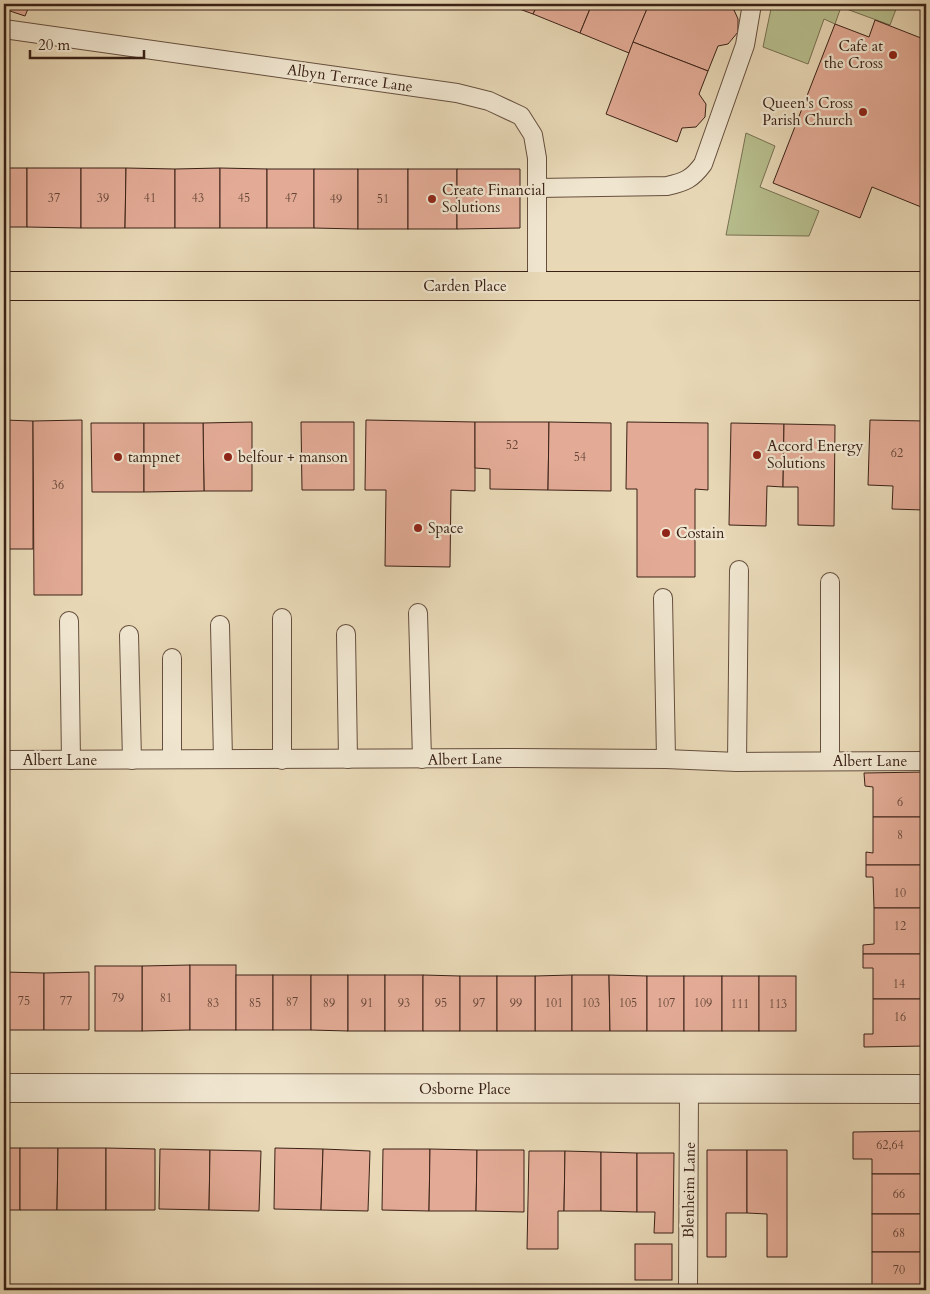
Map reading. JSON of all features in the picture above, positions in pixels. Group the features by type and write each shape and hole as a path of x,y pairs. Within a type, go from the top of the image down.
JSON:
{"main road":[{"name":"Carden Place","path":"4,286 926,286"}],"street":[{"name":"Osborne Place","path":"4,1088 926,1090"}],"lane":[{"path":"536,188 667,186 683,182 696,174 703,164 744,45 752,4"},
{"name":"Albyn Terrace Lane","path":"4,29 457,93 489,101 520,116 533,135 536,158 537,286"},
{"path":"737,762 739,570"},
{"path":"830,582 830,761"},
{"path":"663,598 666,759"},
{"path":"418,613 422,759"},
{"path":"282,618 282,760"},
{"path":"69,621 71,760"},
{"path":"220,625 223,759"},
{"path":"346,634 348,759"},
{"path":"129,636 132,760"},
{"path":"172,658 172,759"},
{"name":"Albert Lane","path":"4,760 666,759 737,762 926,761"},
{"name":"Blenheim Lane","path":"688,1290 690,1090"}],"green space":[{"path":"772,4 898,4 890,25 841,7 835,24 824,19 808,64 763,47"},
{"path":"746,133 775,146 760,187 819,211 809,236 726,235"}],"building":[{"path":"4,4 30,4 25,16 4,9"},
{"path":"506,4 538,4 533,14"},
{"path":"538,4 592,4 580,33 533,14"},
{"path":"592,4 649,4 629,53 580,33"},
{"path":"649,4 717,4 734,10 738,19 738,32 728,44 718,46 708,71 633,42"},
{"name":"Queen's Cross Parish Church","path":"875,20 926,40 926,209 872,187 860,218 773,183 835,24 869,37"},
{"path":"633,42 708,71 699,94 706,104 705,117 696,127 682,128 677,142 606,114"},
{"path":"4,168 27,168 27,227 4,227"},
{"path":"27,168 81,168 81,228 27,227"},
{"path":"81,168 126,168 125,228 81,228"},
{"path":"126,168 175,169 175,228 125,228"},
{"path":"220,168 220,228 175,228 175,169"},
{"path":"220,168 267,169 267,228 220,228"},
{"path":"267,169 314,169 314,228 267,228"},
{"path":"314,169 358,169 358,229 314,228"},
{"path":"358,169 408,169 408,229 358,229"},
{"name":"Create Financial Solutions","path":"408,169 457,169 457,229 408,229"},
{"path":"457,169 520,169 520,228 457,229"},
{"path":"4,420 33,421 33,549 7,549 7,486 4,486"},
{"path":"82,420 82,595 34,595 33,421"},
{"name":"Space","path":"366,420 475,422 475,491 451,490 450,567 385,566 386,490 365,490"},
{"path":"870,420 926,421 926,488 924,510 892,509 893,486 868,485"},
{"name":"belfour + manson","path":"252,422 252,491 204,491 203,423"},
{"path":"301,422 354,422 354,490 302,490"},
{"path":"475,422 549,422 548,490 490,489 490,469 475,468"},
{"path":"549,422 611,423 611,491 548,490"},
{"name":"Costain","path":"627,422 708,423 708,490 695,489 695,577 637,577 637,489 626,489"},
{"name":"tampnet","path":"91,423 144,423 144,492 92,492"},
{"path":"144,423 203,423 204,491 144,492"},
{"name":"Accord Energy Solutions","path":"731,423 784,424 783,487 767,486 766,526 729,525"},
{"path":"784,424 835,425 834,526 798,525 798,487 783,487"},
{"path":"926,772 926,817 873,817 873,787 865,786 864,773"},
{"path":"873,817 926,817 926,865 866,865 866,852 873,853"},
{"path":"866,865 926,865 926,908 874,908 873,877 866,877"},
{"path":"874,908 926,908 926,954 863,954 863,945 874,944"},
{"path":"863,954 926,954 926,999 873,999 873,968 863,968"},
{"path":"190,965 190,1030 142,1031 142,966"},
{"path":"190,965 236,965 236,1030 190,1030"},
{"path":"95,966 142,966 142,1031 95,1031"},
{"path":"4,972 44,973 44,1030 4,1030"},
{"path":"89,972 89,1030 44,1030 44,973"},
{"path":"236,975 273,975 273,1030 236,1030"},
{"path":"273,975 311,975 311,1030 273,1030"},
{"path":"311,975 348,975 348,1031 311,1030"},
{"path":"348,975 385,975 385,1031 348,1031"},
{"path":"385,975 423,975 423,1031 385,1031"},
{"path":"423,975 460,976 460,1031 423,1031"},
{"path":"572,975 572,1031 535,1031 535,976"},
{"path":"572,975 609,975 610,1031 572,1031"},
{"path":"609,975 647,976 647,1031 610,1031"},
{"path":"460,976 497,976 497,1031 460,1031"},
{"path":"497,976 535,976 535,1031 497,1031"},
{"path":"647,976 684,976 684,1031 647,1031"},
{"path":"684,976 722,976 722,1031 684,1031"},
{"path":"722,976 759,976 759,1031 722,1031"},
{"path":"759,976 796,976 796,1031 759,1031"},
{"path":"873,999 926,999 926,1046 864,1047 864,1034 873,1034"},
{"path":"926,1131 926,1174 872,1174 872,1159 853,1159 853,1132"},
{"path":"4,1148 20,1148 20,1210 4,1210"},
{"path":"20,1148 58,1148 57,1210 20,1210"},
{"path":"58,1148 106,1148 106,1210 57,1210"},
{"path":"106,1148 155,1149 155,1210 106,1210"},
{"path":"275,1148 323,1149 321,1210 274,1209"},
{"path":"160,1149 210,1150 209,1210 159,1209"},
{"path":"323,1149 370,1151 368,1211 321,1210"},
{"path":"383,1149 430,1149 429,1211 382,1210"},
{"path":"430,1149 477,1150 476,1211 429,1211"},
{"path":"210,1150 261,1151 259,1211 209,1210"},
{"path":"477,1150 524,1150 524,1212 476,1211"},
{"path":"707,1150 747,1150 747,1213 726,1213 726,1257 707,1257"},
{"path":"747,1150 787,1150 787,1257 767,1257 767,1214 747,1213"},
{"path":"529,1151 565,1151 564,1211 558,1211 558,1249 527,1249"},
{"path":"565,1151 601,1152 601,1211 564,1211"},
{"path":"601,1152 637,1153 637,1212 601,1211"},
{"path":"637,1153 674,1153 673,1233 654,1233 655,1212 637,1212"},
{"path":"872,1174 926,1174 926,1214 872,1214"},
{"path":"872,1214 926,1214 926,1252 872,1252"},
{"path":"635,1244 672,1244 672,1280 635,1280"},
{"path":"872,1252 926,1252 926,1288 872,1289"},
{"path":"926,1288 926,1290 872,1290 872,1289"}],"place":[{"name":"Cafe at the Cross","path":"893,55"},
{"name":"Queen's Cross Parish Church","path":"863,112"},
{"name":"Create Financial Solutions","path":"432,199"},
{"name":"Accord Energy Solutions","path":"757,455"},
{"name":"tampnet","path":"118,457"},
{"name":"belfour + manson","path":"228,457"},
{"name":"Space","path":"418,528"},
{"name":"Costain","path":"666,533"}]}
